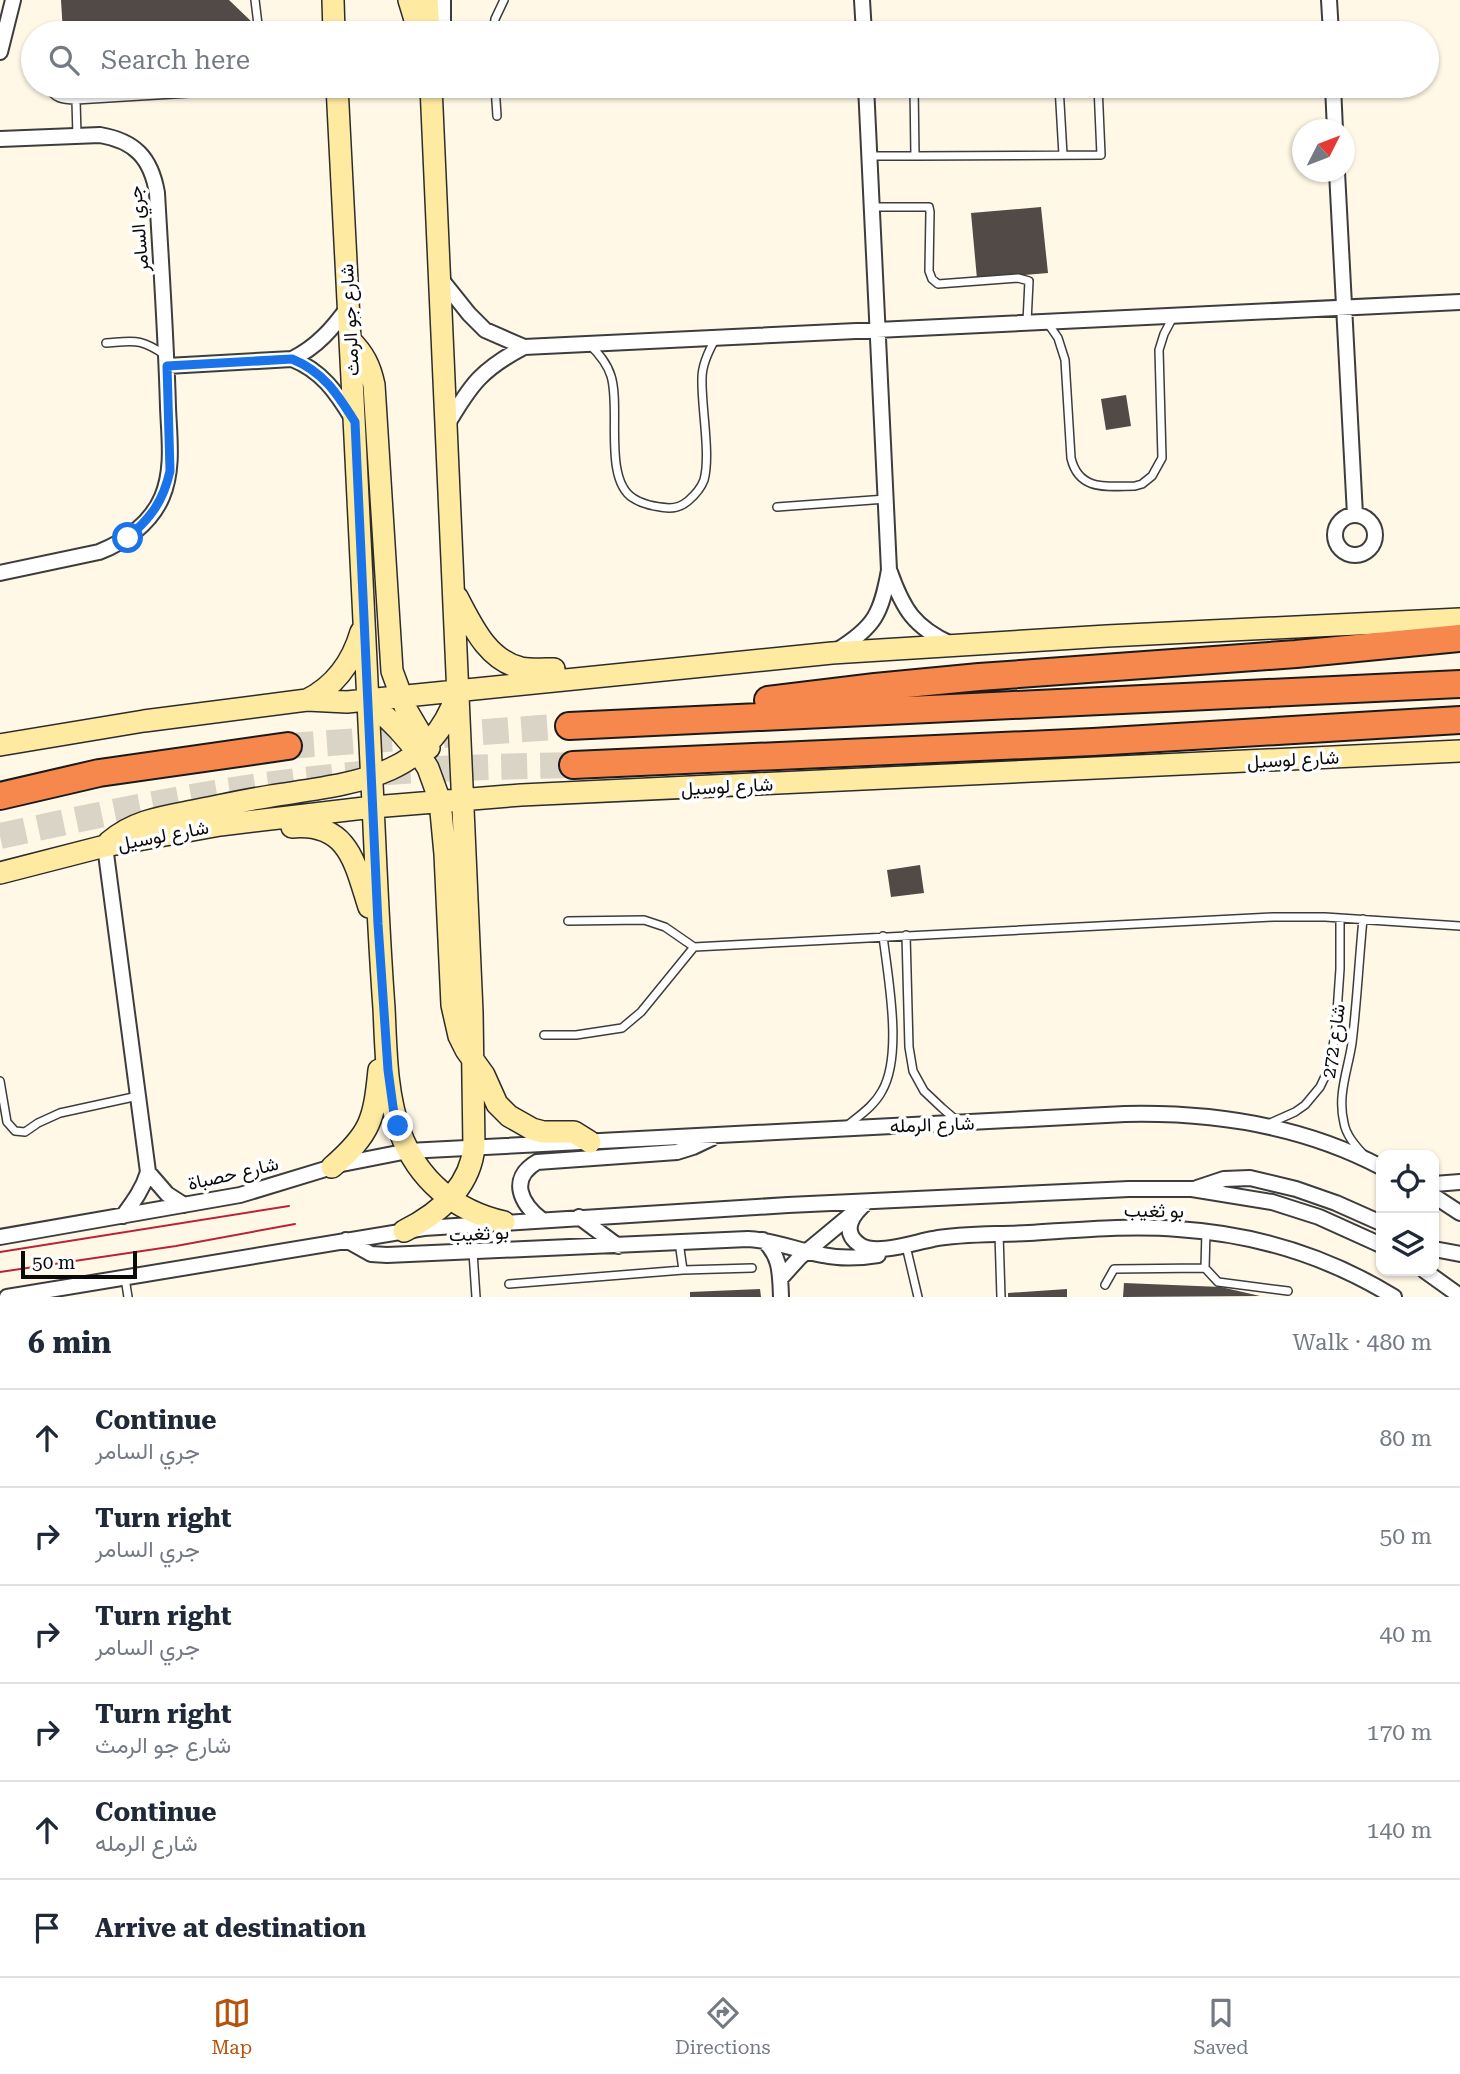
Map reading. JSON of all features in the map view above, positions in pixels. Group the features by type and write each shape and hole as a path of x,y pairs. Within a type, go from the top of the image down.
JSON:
{"highway":[{"path":"711,718 771,699 875,687 1175,661 1309,653 1460,638"},
{"path":"569,726 1460,684"},
{"name":"شارع لوسيل","path":"573,765 1093,742 1460,720"},
{"path":"0,796 99,773 288,746"}],"main road":[{"path":"409,0 415,21"},
{"path":"427,0 428,21"},
{"name":"شارع جو الرمث","path":"338,98 373,807"},
{"path":"404,1231 434,1213 449,1199 466,1176 474,1147 474,1063 432,98"},
{"path":"350,340 366,358 374,385 392,671 440,802 452,1005 459,1036 484,1075 497,1104 515,1121 543,1132 574,1132 590,1142"},
{"path":"454,591 483,642 502,659 522,668 569,670 598,676"},
{"path":"0,745 132,723 307,700 347,702 832,653 1460,619"},
{"path":"307,700 323,692 338,677 350,660 364,620"},
{"path":"105,846 124,830 154,818 270,796 326,789 396,767 422,749 446,719 458,690"},
{"path":"368,699 422,749 463,800"},
{"name":"شارع لوسيل","path":"0,873 105,846 241,821 373,807 521,795 1460,751"},
{"path":"373,807 386,1044 394,1114 408,1151 426,1177 449,1199 482,1217 504,1222"},
{"path":"241,821 265,826 308,825 327,831 343,845 356,864 369,909 378,924"},
{"path":"332,1167 361,1139 371,1121 380,1063 386,1044"}],"street":[{"path":"0,52 13,0"},
{"path":"443,0 443,21"},
{"path":"862,0 863,21"},
{"path":"1329,0 1330,21"},
{"path":"832,653 852,642 877,614 884,597 889,570 867,98"},
{"path":"1334,98 1334,119"},
{"name":"جري السامر","path":"0,139 100,135 116,137 138,149 152,171 157,193 170,471 162,498 148,518 128,538 99,552 0,573"},
{"path":"1338,182 1355,514"},
{"path":"441,279 485,330 524,347"},
{"path":"447,425 462,400 487,370 524,347 1460,302"},
{"path":"292,359 321,339 349,306"},
{"path":"166,361 292,359 309,367 327,381 355,422"},
{"path":"889,570 899,599 913,618 929,632 953,645"},
{"path":"105,846 148,1172 144,1186 123,1216"},
{"name":"شارع الرمله","path":"474,1147 1167,1113 1209,1116 1264,1126 1321,1142 1375,1164"},
{"name":"بو ثغيب","path":"542,1220 522,1199 521,1193 524,1175 537,1162 677,1152 716,1135"},
{"name":"شارع حصباة","path":"0,1237 240,1195 332,1167 408,1151 474,1147"},
{"path":"148,1172 167,1194 184,1205"},
{"name":"بو ثغيب","path":"1192,1189 1224,1180 1250,1178 1296,1189 1376,1221"},
{"path":"1439,1184 1460,1182"},
{"path":"7,1297 404,1231 579,1217 1142,1189 1192,1189 1272,1202 1320,1217 1376,1243"},
{"path":"1439,1199 1460,1213"},
{"path":"781,1278 807,1251 867,1202"},
{"name":"بو ثغيب","path":"854,1212 851,1217 852,1235 860,1245 870,1248 904,1246 947,1237 999,1234 1135,1228 1206,1231 1301,1252 1340,1268 1395,1297"},
{"path":"579,1217 618,1246"},
{"name":"بو ثغيب","path":"346,1240 371,1254 387,1255 763,1240 824,1256 849,1257 884,1254 904,1246"},
{"path":"763,1240 776,1256 781,1278 781,1297"},
{"path":"1439,1250 1460,1254"},
{"path":"1431,1276 1460,1296"}],"lane":[{"path":"255,0 258,21"},
{"path":"495,21 504,0"},
{"path":"58,98 108,98"},
{"path":"496,98 497,116"},
{"path":"914,98 915,156"},
{"path":"1060,98 1063,155"},
{"path":"869,156 1101,155 1099,98"},
{"path":"76,100 77,136"},
{"path":"872,207 929,207 929,271 938,284 1018,278 1029,281 1027,323"},
{"path":"1046,322 1058,338 1065,360 1070,458 1073,467 1083,479 1095,485 1135,486 1152,476 1162,458 1159,350 1174,316"},
{"path":"590,344 607,366 613,384 617,463 621,486 630,496 642,503 674,508 686,503 704,479 702,377 708,352 716,338"},
{"path":"106,343 139,340 149,344 166,361"},
{"path":"777,508 886,499"},
{"path":"568,921 644,920 665,927 694,947 1273,917 1363,919 1460,926"},
{"name":"شارع 272","path":"1264,1126 1305,1105 1320,1087 1330,1066 1340,969 1340,918"},
{"name":"شارع 272","path":"1363,919 1353,1030 1343,1081 1342,1106 1347,1133 1375,1164"},
{"path":"906,935 909,1046 913,1071 924,1091 961,1123"},
{"path":"844,1128 864,1112 883,1091 890,1071 892,1034 883,936"},
{"path":"544,1035 576,1035 622,1028 641,1012 694,947"},
{"path":"0,1081 6,1122 15,1131 25,1132 60,1113 138,1096"},
{"path":"1206,1231 1205,1268 1218,1282 1288,1291"},
{"path":"999,1234 1000,1297"},
{"path":"679,1242 683,1270"},
{"path":"904,1246 918,1297"},
{"path":"473,1252 476,1297"},
{"path":"509,1284 683,1270 752,1268"},
{"path":"1105,1285 1114,1269 1205,1268"},
{"path":"125,1278 128,1297"}],"building":[{"path":"61,0 229,0 251,21 62,21"},
{"path":"1041,207 1048,273 977,279 971,213"},
{"path":"1126,395 1131,426 1106,430 1101,399"},
{"path":"920,865 924,893 891,897 887,870"},
{"path":"1124,1283 1221,1287 1260,1296 1123,1297"},
{"path":"760,1289 761,1297 690,1297 690,1292"},
{"path":"1067,1289 1067,1297 1008,1297 1008,1293"}],"tunnel":[{"path":"288,746 569,726"},
{"path":"0,836 185,798 297,781 400,771 573,765"}],"tram line":[{"path":"0,1252 289,1206"},
{"path":"0,1272 176,1246 295,1224"}],"route":[{"path":"128,538 156,508 170,471 167,366 292,359 319,373 336,392 355,422 378,924 388,1070 398,1126"}]}
